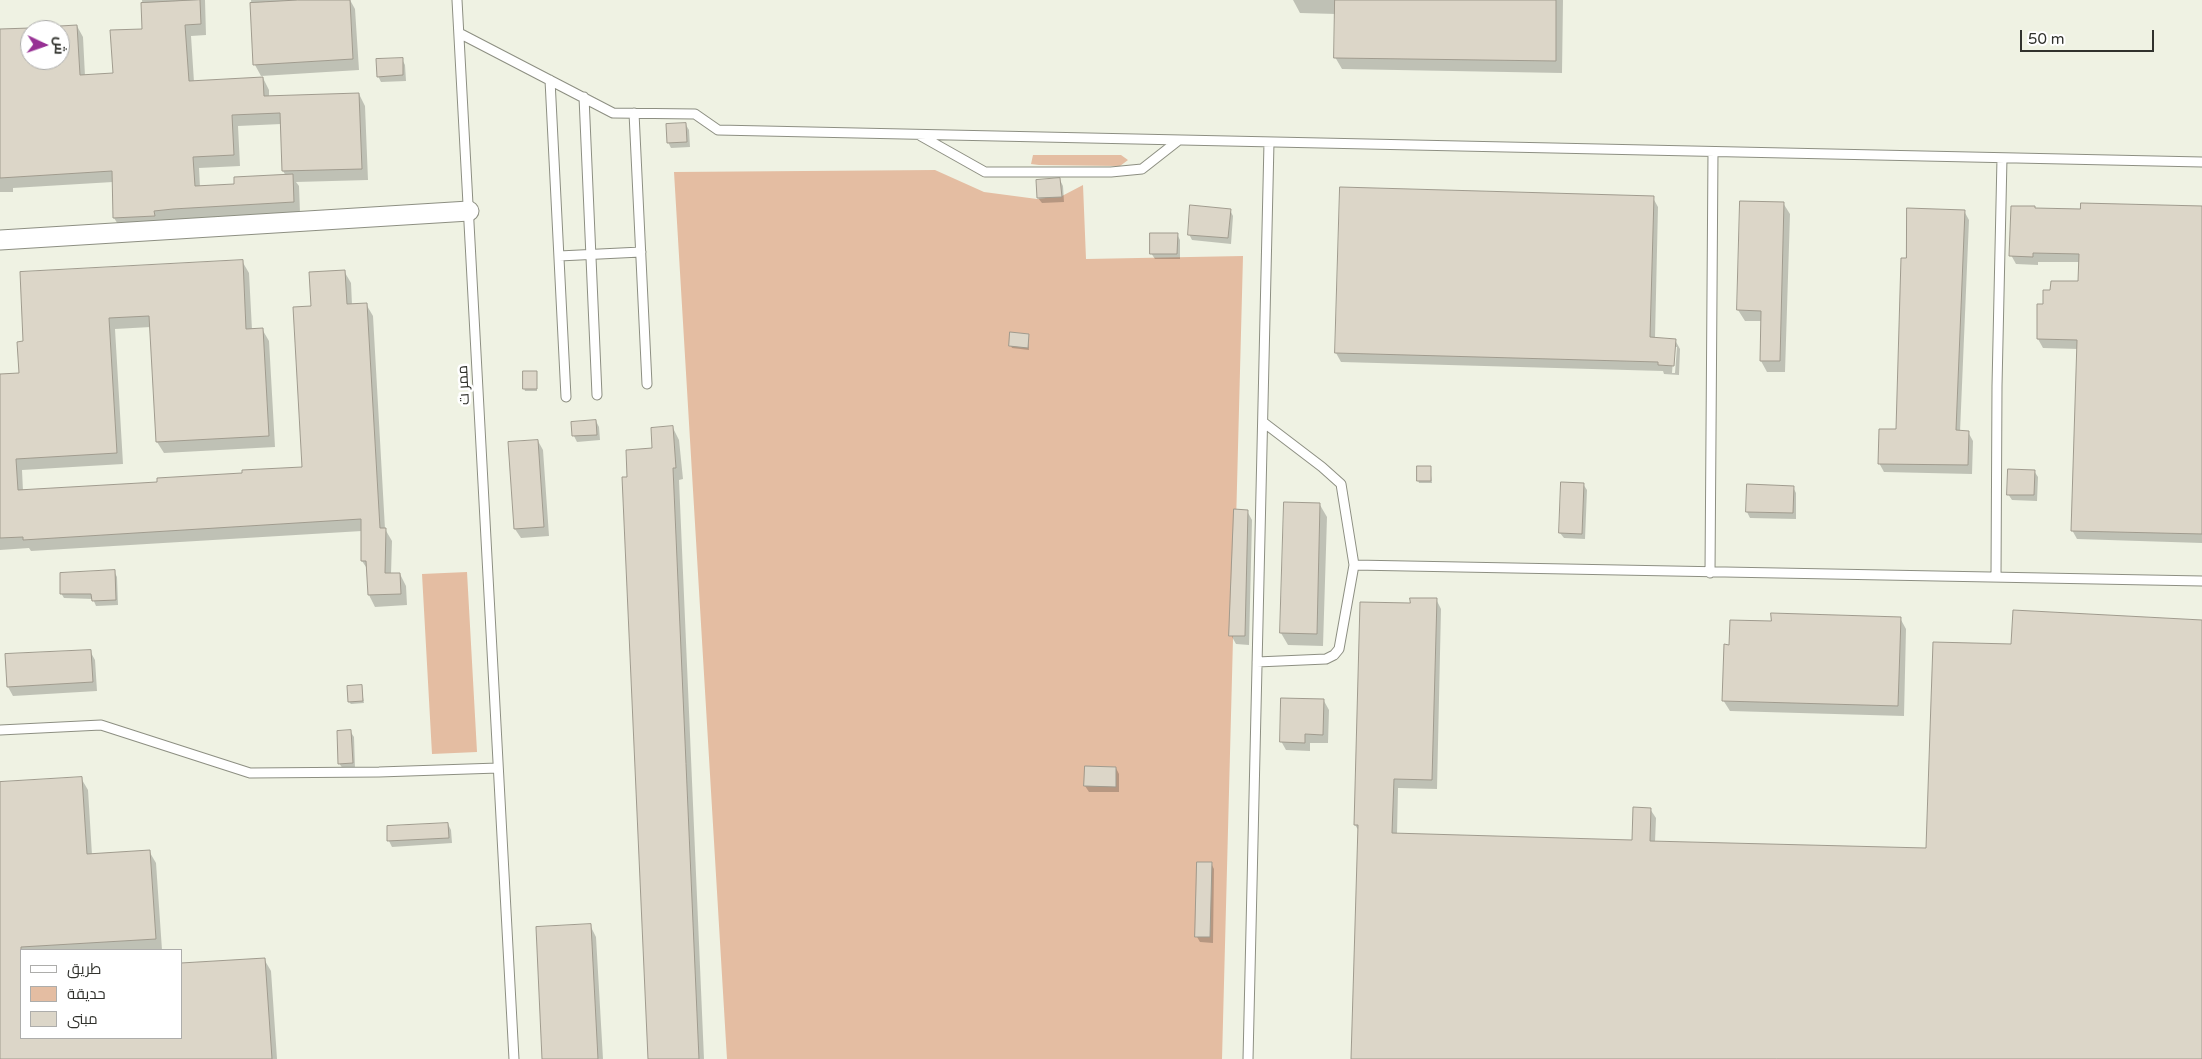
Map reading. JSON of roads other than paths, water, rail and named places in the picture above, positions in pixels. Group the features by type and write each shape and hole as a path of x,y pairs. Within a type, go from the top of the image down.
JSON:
{"street":[{"path":"0,240 469,210"}],"lane":[{"name":"ممر ت","path":"457,0 514,1059"},
{"path":"459,33 613,113 695,114 718,130 2202,162"},
{"path":"550,80 566,397"},
{"path":"584,97 598,395"},
{"path":"634,112 646,384"},
{"path":"919,134 985,172 1111,172 1142,169 1178,140"},
{"path":"1248,1059 1269,142"},
{"path":"1710,573 1713,152"},
{"path":"1996,576 1997,386 2002,158"},
{"path":"559,256 641,252"},
{"path":"1258,662 1326,659 1334,655 1339,649 1354,565 1341,484 1263,422"},
{"path":"1354,565 2202,581"},
{"path":"0,730 101,725 250,773 379,772 498,768"}]}
